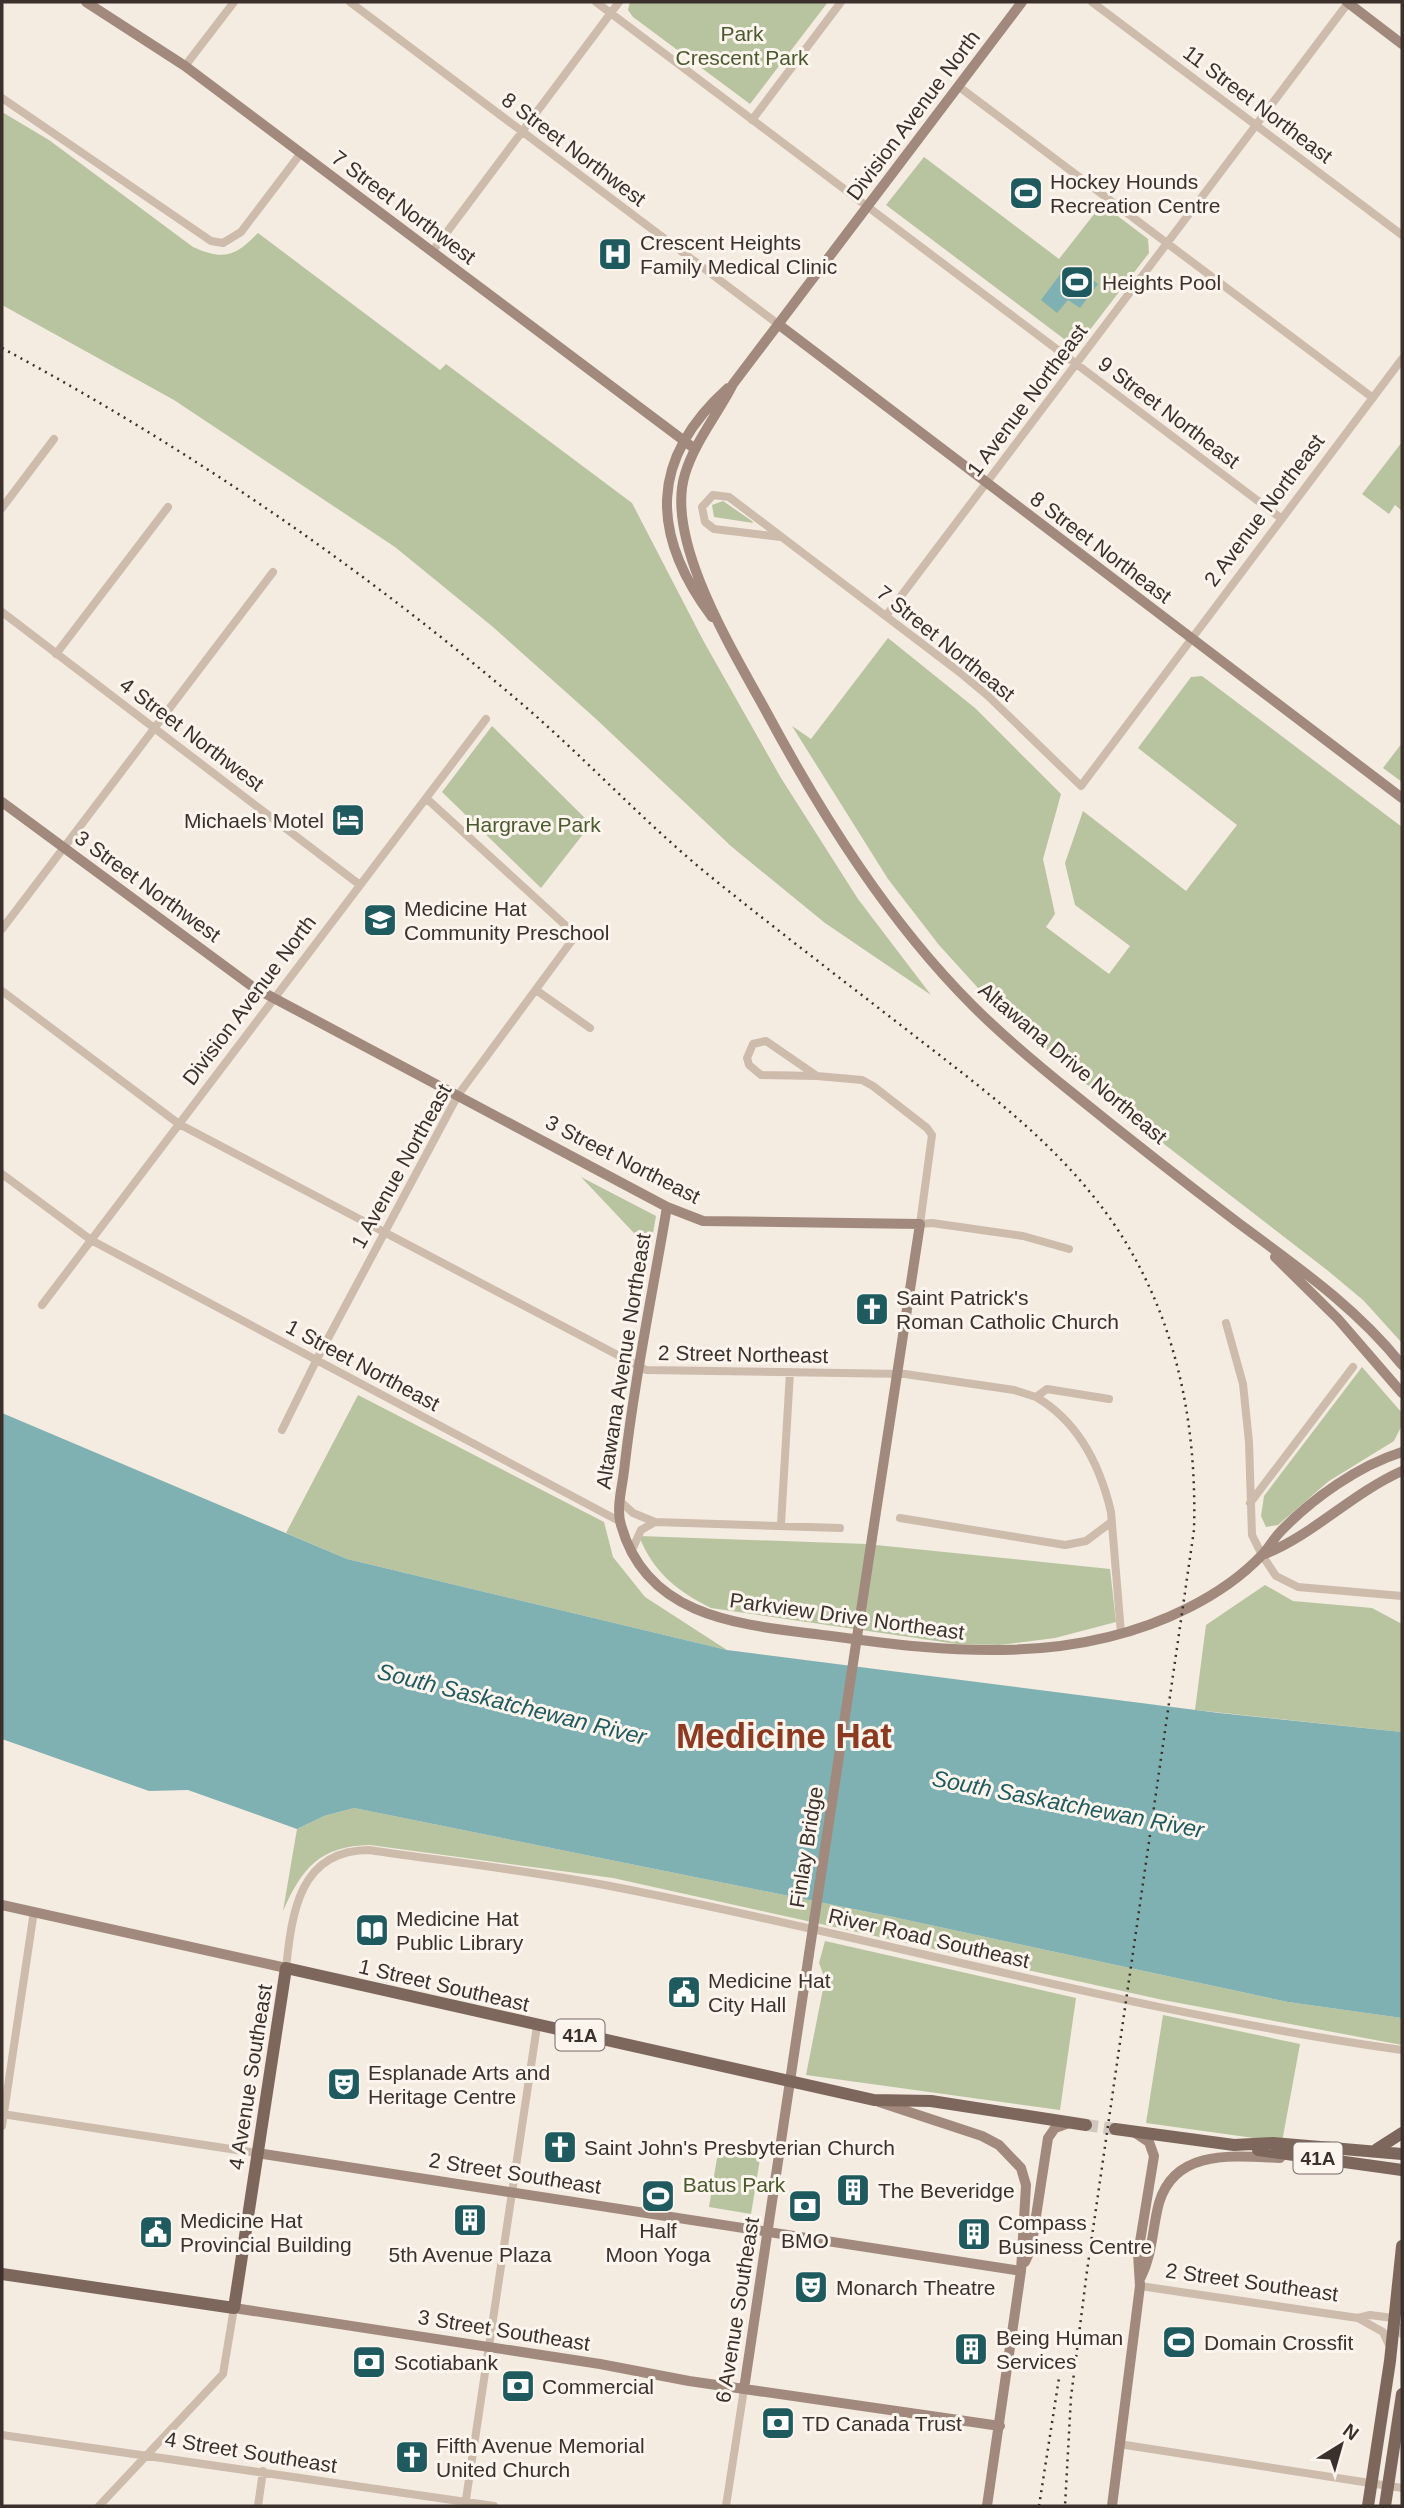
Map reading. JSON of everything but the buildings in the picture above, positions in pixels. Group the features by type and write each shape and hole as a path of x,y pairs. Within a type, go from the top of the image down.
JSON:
{"main road":[{"name":"1 Street Southeast","path":"286,1968 874,2101 931,2101 1086,2125"},
{"name":"4 Avenue Southeast","path":"234,2308 286,1968"},
{"name":"41A","path":"1115,2129 1234,2145 1306,2159 1317,2158 1402,2170"},
{"path":"1369,2150 1381,2149 1402,2133"},
{"name":"41A","path":"1234,2145 1273,2143 1402,2154"},
{"path":"1368,2506 1390,2361 1402,2246"},
{"name":"3 Street Southeast","path":"2,2273 234,2308"},
{"path":"1385,2506 1402,2394"}],"street":[{"name":"7 Street Northwest","path":"86,2 185,66 695,449"},
{"path":"185,66 234,2"},
{"name":"8 Street Northwest","path":"350,2 778,324"},
{"name":"9 Street Northeast","path":"596,2 1282,519"},
{"path":"432,252 619,2"},
{"path":"752,120 841,2"},
{"name":"Division Avenue North","path":"684,475 695,449 733,384 1022,2"},
{"name":"11 Street Northeast","path":"1092,2 1402,235"},
{"path":"1347,2 1402,44"},
{"name":"1 Avenue Northeast","path":"886,616 1347,2"},
{"path":"958,86 1373,398"},
{"path":"2,98 76,146 211,241 223,243 241,232 302,153"},
{"name":"8 Street Northeast","path":"778,324 985,484 1402,798"},
{"name":"2 Avenue Northeast","path":"1081,786 1402,359"},
{"name":"Division Avenue North","path":"670,471 684,440 710,405 733,384"},
{"path":"2,508 54,439"},
{"name":"Altawana Drive Northeast","path":"670,471 665,504 673,548 686,580 723,632 828,817 896,917 948,979 1002,1033 1075,1095 1350,1308 1402,1365"},
{"name":"Altawana Drive Northeast","path":"684,475 681,508 686,540 723,632"},
{"name":"7 Street Northeast","path":"781,537 714,529 702,517 702,507 708,498 724,495 781,537 886,616 988,696 1081,786"},
{"path":"56,654 168,507"},
{"path":"2,929 273,572"},
{"name":"4 Street Northwest","path":"2,612 360,885"},
{"name":"Division Avenue North","path":"42,1305 486,719"},
{"name":"1 Avenue Northeast","path":"282,1430 317,1359 458,1096 576,935 426,798"},
{"name":"3 Street Northwest","path":"2,802 237,975 274,998"},
{"path":"536,990 590,1028"},
{"name":"2 Street Northeast","path":"2,991 179,1124 385,1230 646,1370 897,1373 1014,1390 1036,1397 1048,1390 1109,1399"},
{"name":"3 Street Northeast","path":"274,998 667,1207 703,1221 932,1223 1023,1236 1069,1249"},
{"path":"817,1076 766,1041 753,1044 749,1051 749,1065 761,1075 862,1080 932,1135 897,1373"},
{"name":"1 Street Northeast","path":"2,1174 91,1240 619,1521"},
{"name":"Altawana Avenue Northeast","path":"619,1521 639,1367 667,1207"},
{"name":"Altawana Drive Northeast","path":"1237,1222 1322,1302 1402,1393"},
{"path":"1226,1323 1243,1384 1249,1441 1252,1535 1262,1555 1276,1576 1298,1587 1402,1597"},
{"path":"1250,1503 1353,1367"},
{"path":"781,1524 790,1372"},
{"name":"Finlay Bridge","path":"810,1954 897,1373"},
{"path":"1036,1397 1068,1420 1085,1443 1109,1503 1121,1633"},
{"name":"Parkview Drive Northeast","path":"619,1521 631,1552 644,1572 666,1594 703,1613 760,1626 920,1649 973,1652 1054,1647 1121,1633 1187,1609 1224,1586 1262,1555 1292,1520 1332,1489 1401,1450"},
{"name":"Parkview Drive Northeast","path":"1262,1555 1288,1545 1346,1502 1402,1471"},
{"path":"621,1502 633,1513 655,1522 841,1528"},
{"path":"900,1518 1065,1545 1086,1541 1110,1523"},
{"path":"631,1552 637,1535 655,1522"},
{"name":"River Road Southeast","path":"325,1861 355,1850 369,1850 613,1886 1161,2007 1303,2036 1402,2050"},
{"name":"4 Avenue Southeast","path":"286,1968 296,1905 306,1881 325,1861"},
{"name":"1 Street Southeast","path":"2,1905 286,1968"},
{"path":"2,2126 34,1911"},
{"name":"6 Avenue Southeast","path":"726,2506 810,1954"},
{"path":"466,2504 537,2026"},
{"path":"874,2101 982,2136 1011,2155 1021,2168 1026,2185 1021,2271 988,2506"},
{"name":"2 Street Southeast","path":"3,2114 1021,2271"},
{"path":"1021,2271 1031,2249 1048,2138 1055,2128 1069,2123"},
{"path":"1134,2133 1149,2142 1154,2156 1138,2254 1141,2281"},
{"path":"1112,2506 1141,2281 1150,2258 1160,2202 1170,2184 1183,2170 1201,2160 1221,2156 1306,2159"},
{"name":"2 Street Southeast","path":"1141,2281 1358,2318 1383,2332 1390,2348 1390,2361"},
{"path":"99,2506 223,2374 234,2308"},
{"name":"3 Street Southeast","path":"234,2308 744,2389 1000,2426"},
{"name":"2 Street Southeast","path":"1358,2318 1370,2315 1393,2318"},
{"path":"1393,2318 1402,2334"},
{"name":"4 Street Southeast","path":"2,2435 150,2454 466,2504 494,2506"},
{"path":"1119,2444 1402,2487"},
{"path":"258,2506 263,2471"}],"green space":[{"name":"Park Crescent Park","path":"630,2 828,2 750,104 633,17 628,10"},
{"path":"2,112 49,140 193,247 213,254 229,254 243,247 258,233 440,370 446,364 632,503 704,642 781,778 858,899 931,995 825,923 732,847 595,718 493,627 395,547 174,400 2,305"},
{"path":"924,157 1059,259 1102,204 1148,239 1149,253 1076,348 886,205"},
{"path":"1402,442 1402,511 1395,505 1389,514 1362,494"},
{"path":"723,501 753,523 714,517 712,505"},
{"path":"888,638 975,708 1061,794 1043,859 1055,914 1046,927 1109,974 1130,946 1075,905 1065,863 1083,811 1186,891 1237,825 1138,748 1191,677 1202,676 1402,827 1402,1343 1363,1300 1327,1270 1085,1083 988,999 939,945 888,879 792,726 811,739"},
{"name":"Hargrave Park","path":"492,726 591,824 541,888 442,792"},
{"path":"1402,743 1402,782 1383,768"},
{"path":"581,1177 656,1216 650,1250"},
{"path":"1362,1367 1402,1413 1402,1425 1394,1441 1329,1481 1278,1525 1266,1527 1261,1516 1264,1496"},
{"path":"358,1395 604,1522 613,1557 645,1597 727,1650 347,1559 286,1533"},
{"path":"639,1536 866,1544 1110,1569 1116,1622 1055,1638 1000,1645 957,1644 711,1608 687,1595 659,1570"},
{"path":"1265,1585 1293,1601 1372,1608 1402,1624 1402,1732 1195,1710 1206,1625"},
{"path":"354,1808 893,1917 1288,2002 1402,2018 1402,2045 1163,2000 613,1878 370,1845 338,1850 315,1862 298,1883 283,1911 297,1829 324,1816"},
{"path":"825,1941 1076,1998 1060,2110 806,2075 825,1979 819,1963"},
{"path":"1163,2015 1300,2044 1282,2142 1146,2123"},
{"name":"Batus Park","path":"718,2152 760,2159 751,2214 709,2207"}],"water":[{"path":"1064,269 1079,280 1084,273 1098,284 1080,308 1068,300 1057,313 1041,300"},
{"name":"South Saskatchewan River","path":"2,1413 347,1559 727,1650 1219,1713 1402,1732 1402,2018 1288,2002 893,1917 354,1808 324,1816 297,1829 188,1790 149,1791 2,1739"}],"tunnel":[{"path":"1086,2125 1115,2129"}],"railway":[{"path":"2,348 137,425 268,509 394,600 455,648 541,720 716,881 972,1080 1025,1125 1075,1174 1097,1201 1138,1265 1169,1337 1179,1374 1192,1451 1194,1530 1087,2271 1071,2397 1065,2506"},
{"path":"1039,2506 1059,2378"}],"place":[{"name":"Hockey Hounds Recreation Centre","path":"1026,193"},
{"name":"Crescent Heights Family Medical Clinic","path":"615,254"},
{"name":"Heights Pool","path":"1077,282"},
{"name":"Michaels Motel","path":"348,820"},
{"name":"Medicine Hat Community Preschool","path":"380,920"},
{"name":"Saint Patrick's Roman Catholic Church","path":"872,1309"},
{"name":"Medicine Hat Public Library","path":"372,1930"},
{"name":"Medicine Hat City Hall","path":"684,1992"},
{"name":"Esplanade Arts and Heritage Centre","path":"344,2084"},
{"name":"Saint John's Presbyterian Church","path":"560,2147"},
{"name":"The Beveridge","path":"853,2190"},
{"name":"Half Moon Yoga","path":"658,2196"},
{"name":"BMO","path":"805,2206"},
{"name":"5th Avenue Plaza","path":"470,2220"},
{"name":"Medicine Hat Provincial Building","path":"156,2232"},
{"name":"Compass Business Centre","path":"974,2234"},
{"name":"Monarch Theatre","path":"811,2287"},
{"name":"Domain Crossfit","path":"1179,2342"},
{"name":"Being Human Services","path":"971,2349"},
{"name":"Scotiabank","path":"369,2362"},
{"name":"Commercial","path":"518,2386"},
{"name":"TD Canada Trust","path":"778,2423"},
{"name":"Fifth Avenue Memorial United Church","path":"412,2457"}],"district":[{"name":"Medicine Hat","path":"784,1735"}]}
